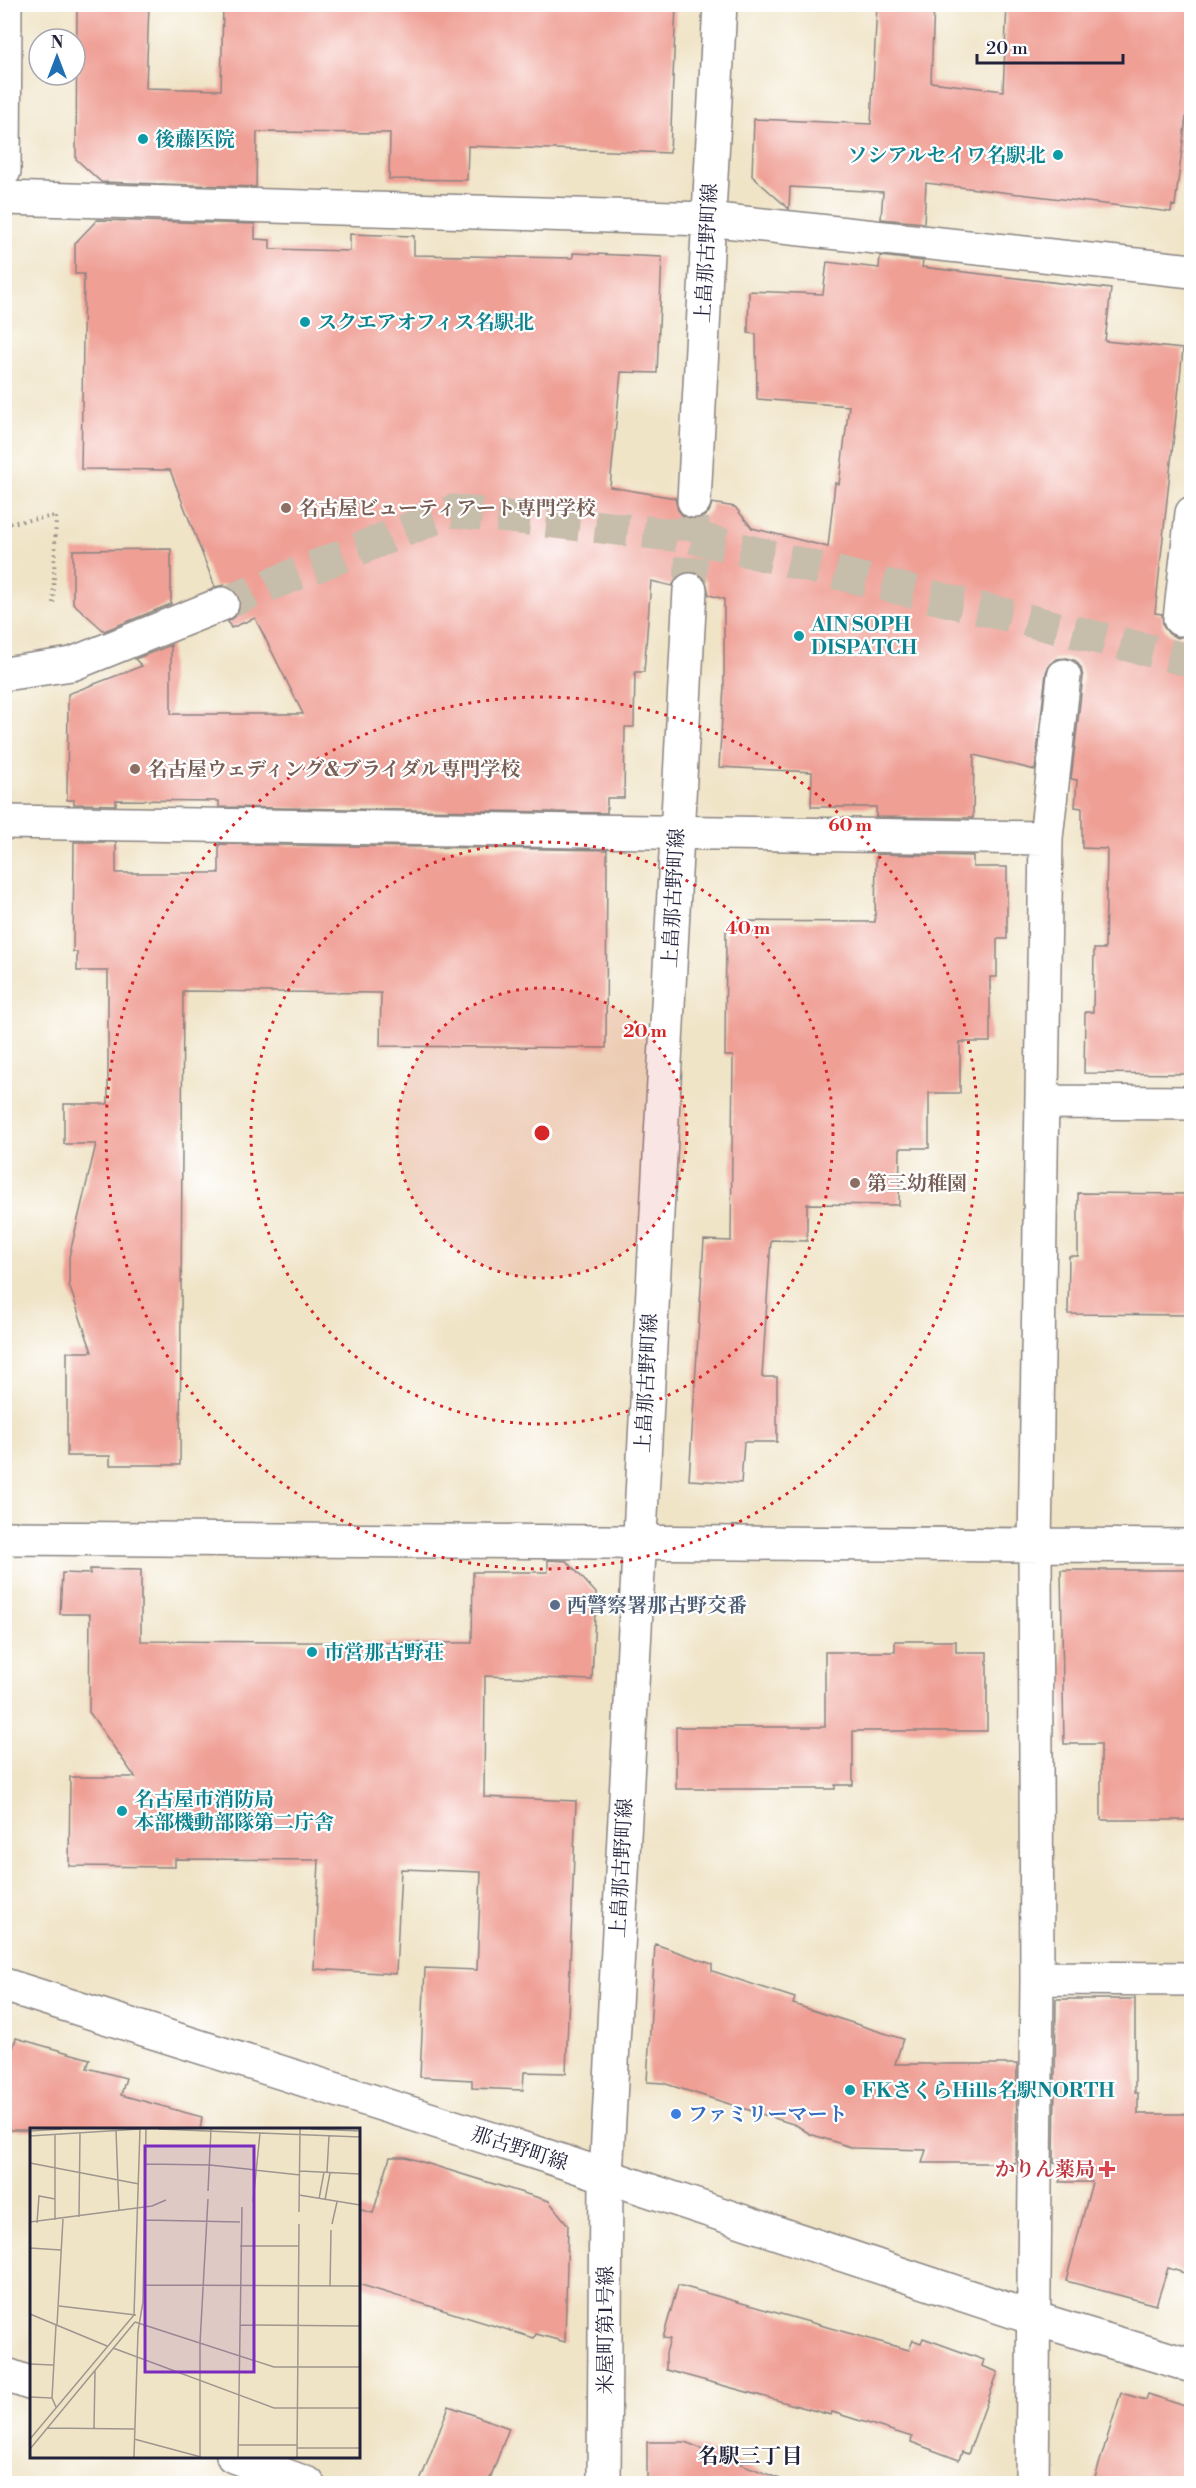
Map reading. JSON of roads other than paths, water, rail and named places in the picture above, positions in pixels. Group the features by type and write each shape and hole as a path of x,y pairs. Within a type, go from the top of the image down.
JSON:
{"street":[{"path":"4,171 5,4"},
{"name":"上畠那古野町線","path":"694,501 720,4"},
{"path":"4,198 707,219 1191,271"},
{"path":"1180,620 1191,513"},
{"name":"上畠那古野町線","path":"606,2176 637,1543 690,590"},
{"path":"4,674 72,664 222,604"},
{"path":"1032,2484 1036,1978 1035,1547 1046,838 1064,676"},
{"path":"4,822 1046,838"},
{"path":"1042,1102 1191,1103"},
{"path":"4,1538 1035,1547 1191,1546"},
{"path":"1036,1978 1191,1979"},
{"name":"那古野町線","path":"4,1985 606,2176 1033,2318 1191,2366"},
{"name":"米屋町第1号線","path":"604,2484 606,2176"},
{"path":"4,2374 30,2383"},
{"path":"236,2458 308,2484"}],"tunnel":[{"path":"222,604 453,511 692,537 1192,661"},
{"path":"690,590 693,517"}],"place":[{"name":"後藤医院","path":"143,139"},
{"name":"ソシアルセイワ名駅北","path":"1058,155"},
{"name":"スクエアオフィス名駅北","path":"305,322"},
{"name":"名古屋ビューティアート専門学校","path":"286,508"},
{"name":"AIN SOPH DISPATCH","path":"799,636"},
{"name":"名古屋ウェディング&ブライダル専門学校","path":"135,769"},
{"name":"第三幼稚園","path":"855,1183"},
{"name":"西警察署那古野交番","path":"555,1605"},
{"name":"市営那古野荘","path":"312,1652"},
{"name":"名古屋市消防局 本部機動部隊第二庁舎","path":"122,1811"},
{"name":"FKさくらHills名駅NORTH","path":"850,2090"},
{"name":"ファミリーマート","path":"676,2114"},
{"name":"かりん薬局","path":"1107,2169"}],"district":[{"name":"名駅三丁目","path":"750,2456"}]}
